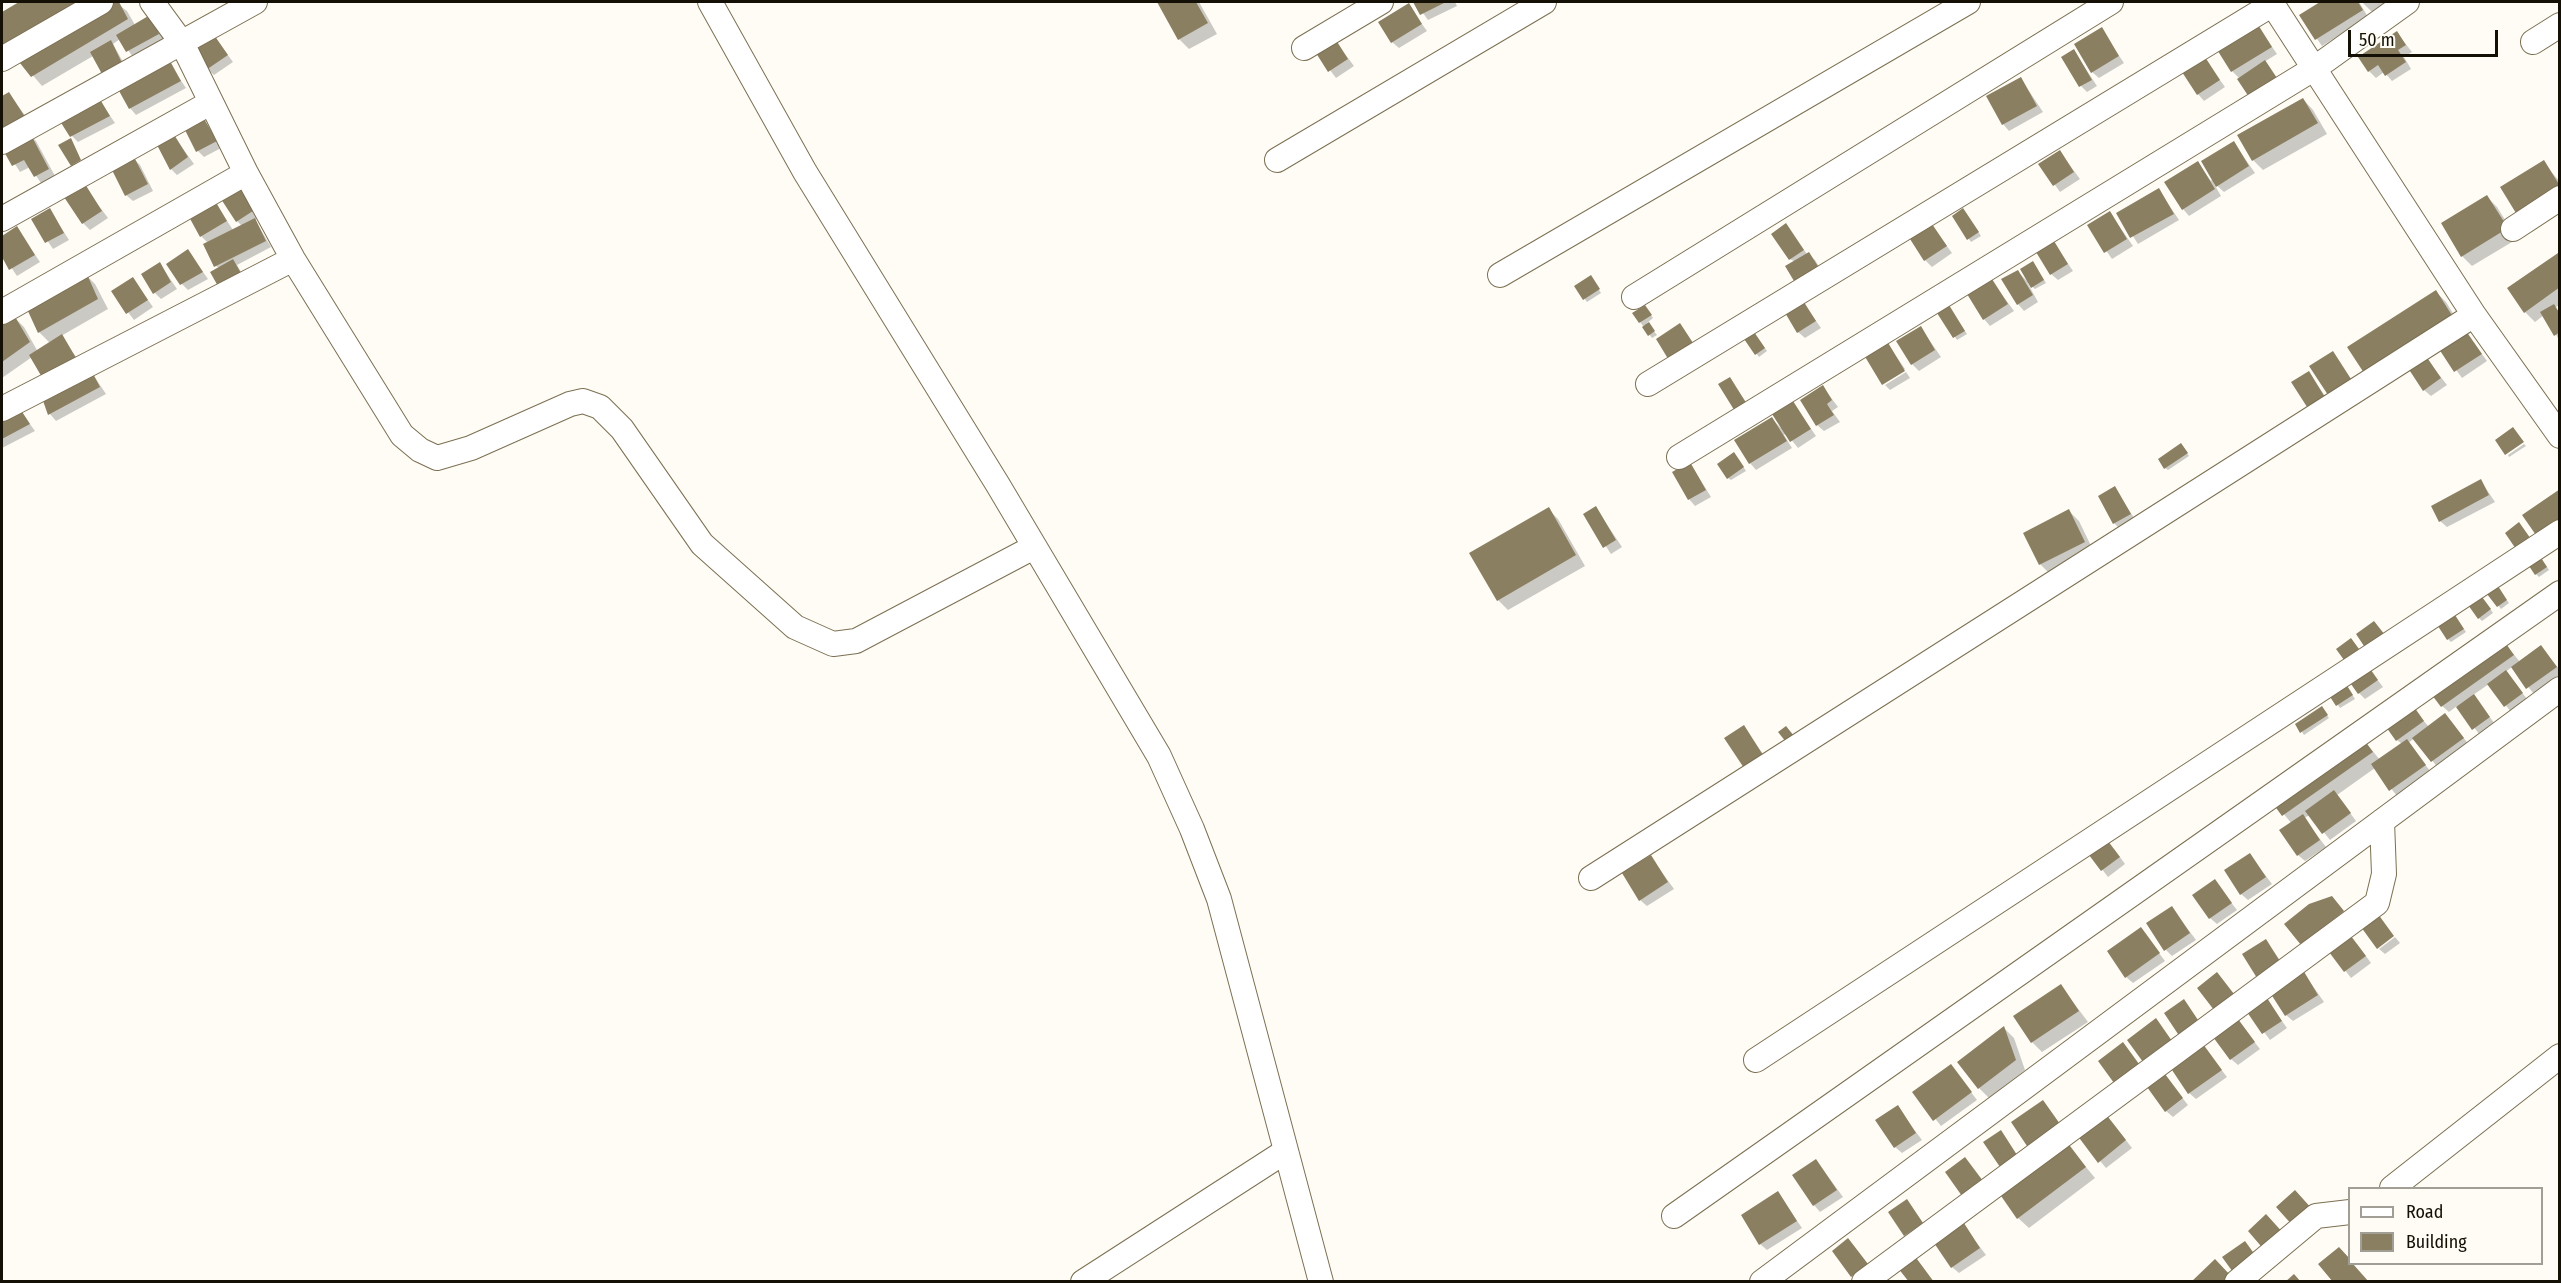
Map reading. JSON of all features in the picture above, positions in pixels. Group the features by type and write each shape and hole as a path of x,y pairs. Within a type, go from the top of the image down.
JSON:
{"street":[{"path":"2,59 101,2"},
{"path":"152,2 182,43 210,103 293,259 402,435 420,450 437,458 471,448 570,404 583,401 600,407 622,429 702,544 795,627 833,644 856,642 1034,547"},
{"path":"2,142 255,2"},
{"path":"710,2 805,172 1159,756 1192,829 1219,899 1321,1281"},
{"path":"1304,48 1382,2"},
{"path":"1277,160 1544,2"},
{"path":"1500,275 1968,2"},
{"path":"1634,297 2111,2"},
{"path":"1679,457 2315,68 2407,2"},
{"path":"1648,384 2272,3 2474,315 2559,436"},
{"path":"2533,42 2559,25"},
{"path":"2,219 210,103"},
{"path":"2,312 246,173"},
{"path":"2512,229 2559,198"},
{"path":"2,409 293,259"},
{"path":"1591,878 2474,315"},
{"path":"1756,1060 2559,532"},
{"path":"1674,1216 2559,593"},
{"path":"1762,1281 2559,689"},
{"path":"1864,1281 2377,903 2384,874 2382,821"},
{"path":"2393,1187 2559,1056"},
{"path":"1083,1281 1286,1151"},
{"path":"2237,1281 2316,1216 2348,1212"}],"building":[{"path":"19,2 81,2 2,49 2,12"},
{"path":"112,2 119,2 128,19 31,77 16,58"},
{"path":"1157,2 1196,2 1208,23 1178,40"},
{"path":"1413,2 1446,2 1420,15"},
{"path":"2320,2 2358,2 2363,10 2315,40 2299,15"},
{"path":"1409,3 1422,24 1391,43 1378,22"},
{"path":"150,15 159,34 126,52 116,35"},
{"path":"2257,23 2272,47 2231,72 2216,48"},
{"path":"2102,27 2119,56 2091,73 2074,44"},
{"path":"2397,31 2406,45 2398,50 2406,62 2385,76 2378,65 2368,72 2358,57"},
{"path":"212,32 228,55 206,70 190,47"},
{"path":"111,40 122,63 102,74 90,52"},
{"path":"1336,40 1348,59 1328,72 1316,53"},
{"path":"2074,49 2092,80 2079,87 2061,57"},
{"path":"2205,57 2220,80 2197,95 2182,72"},
{"path":"2265,60 2277,78 2249,97 2237,79"},
{"path":"170,61 181,81 129,109 118,89"},
{"path":"2021,77 2037,106 2002,125 1986,96"},
{"path":"9,92 27,120 2,133 2,96"},
{"path":"98,96 110,116 70,137 58,118"},
{"path":"2303,98 2318,123 2252,161 2237,135"},
{"path":"203,117 217,141 196,152 184,128"},
{"path":"30,133 49,169 34,177 24,160 12,166 2,148"},
{"path":"173,133 188,157 170,170 156,143"},
{"path":"71,138 81,160 71,166 58,145"},
{"path":"2234,141 2249,166 2216,187 2201,161"},
{"path":"2060,150 2074,172 2053,186 2038,164"},
{"path":"134,157 148,184 125,196 111,168"},
{"path":"2544,160 2560,186 2519,218 2500,187"},
{"path":"2198,161 2215,189 2182,210 2164,182"},
{"path":"85,184 102,211 82,224 64,197"},
{"path":"241,186 256,209 236,222 221,199"},
{"path":"2159,188 2174,214 2130,238 2116,213"},
{"path":"2487,195 2508,228 2461,257 2441,223"},
{"path":"214,199 227,221 200,237 188,215"},
{"path":"50,208 64,233 45,243 31,219"},
{"path":"1963,208 1979,232 1967,240 1952,216"},
{"path":"2110,211 2127,239 2104,253 2087,225"},
{"path":"255,218 266,241 214,267 203,244"},
{"path":"1786,223 1804,250 1789,260 1771,234"},
{"path":"1932,224 1947,246 1924,261 1910,239"},
{"path":"17,226 35,255 9,270 2,257 2,236"},
{"path":"2054,241 2068,264 2050,275 2036,252"},
{"path":"188,249 203,272 180,285 166,264"},
{"path":"1809,252 1821,271 1797,286 1785,266"},
{"path":"2558,253 2560,287 2524,313 2507,288"},
{"path":"233,259 246,282 223,295 210,272"},
{"path":"2033,261 2044,280 2031,288 2020,269"},
{"path":"160,262 171,282 153,294 141,274"},
{"path":"2018,270 2033,295 2017,305 2001,279"},
{"path":"86,272 98,299 38,333 27,309"},
{"path":"1591,275 1600,289 1583,300 1574,286"},
{"path":"133,277 148,300 126,314 111,291"},
{"path":"1992,279 2008,304 1983,320 1967,294"},
{"path":"2436,290 2453,317 2364,373 2347,347"},
{"path":"1802,299 1816,321 1797,333 1784,311"},
{"path":"2554,304 2560,314 2560,332 2554,336 2540,312"},
{"path":"1645,305 1652,315 1639,323 1632,313"},
{"path":"1949,305 1965,331 1953,338 1937,313"},
{"path":"14,315 30,342 2,362 2,323"},
{"path":"1649,322 1655,331 1648,336 1642,327"},
{"path":"1680,323 1695,346 1670,362 1656,339"},
{"path":"1921,326 1935,350 1911,365 1896,341"},
{"path":"1752,329 1765,348 1755,355 1742,336"},
{"path":"2466,331 2482,354 2454,372 2439,349"},
{"path":"62,334 76,358 43,379 29,355"},
{"path":"1887,341 1905,371 1882,385 1864,355"},
{"path":"2333,351 2351,379 2328,395 2309,366"},
{"path":"2426,356 2441,378 2423,391 2408,368"},
{"path":"90,368 100,387 48,415 41,395"},
{"path":"2309,371 2326,399 2309,410 2291,382"},
{"path":"1730,377 1748,406 1736,413 1718,384"},
{"path":"1823,385 1832,400 1827,404 1834,415 1816,426 1800,400"},
{"path":"1793,401 1811,429 1790,442 1772,414"},
{"path":"17,404 30,424 2,439 2,413"},
{"path":"1772,417 1787,441 1749,464 1734,440"},
{"path":"2513,427 2524,442 2505,455 2495,440"},
{"path":"2181,443 2188,453 2164,469 2158,459"},
{"path":"1734,452 1744,467 1727,479 1717,464"},
{"path":"1690,462 1706,490 1688,500 1672,472"},
{"path":"2481,479 2489,495 2439,522 2431,506"},
{"path":"2115,486 2131,514 2113,524 2098,496"},
{"path":"2560,489 2560,523 2538,538 2522,515"},
{"path":"1596,506 1616,540 1603,548 1583,514"},
{"path":"1549,507 1576,555 1497,601 1469,553"},
{"path":"2069,509 2085,542 2039,565 2023,533"},
{"path":"2519,522 2533,542 2518,552 2505,533"},
{"path":"2537,552 2547,567 2535,575 2525,560"},
{"path":"2498,586 2507,600 2497,607 2487,594"},
{"path":"2479,593 2491,609 2478,619 2466,602"},
{"path":"2453,612 2464,629 2447,640 2436,623"},
{"path":"2374,621 2385,635 2366,649 2356,634"},
{"path":"2351,638 2359,649 2344,660 2336,649"},
{"path":"2502,638 2514,655 2441,707 2429,691"},
{"path":"2541,645 2557,667 2526,689 2511,667"},
{"path":"2366,663 2378,680 2358,694 2346,677"},
{"path":"2506,670 2523,693 2504,707 2487,684"},
{"path":"2342,678 2353,695 2336,706 2325,689"},
{"path":"2474,694 2490,717 2472,730 2456,707"},
{"path":"2412,704 2424,721 2396,741 2384,724"},
{"path":"2322,706 2328,715 2300,733 2295,724"},
{"path":"2445,713 2464,738 2431,762 2412,738"},
{"path":"1744,725 1763,755 1744,768 1724,738"},
{"path":"1786,726 1794,736 1786,742 1778,732"},
{"path":"2362,737 2373,752 2282,816 2271,801"},
{"path":"2407,739 2426,765 2389,791 2371,764"},
{"path":"2334,790 2351,813 2322,834 2305,811"},
{"path":"2303,814 2320,840 2297,856 2279,830"},
{"path":"2108,841 2120,857 2101,871 2089,855"},
{"path":"2250,853 2266,877 2240,895 2224,870"},
{"path":"1651,855 1668,882 1639,901 1622,873"},
{"path":"2215,879 2232,903 2209,919 2192,895"},
{"path":"2332,896 2344,911 2301,945 2284,924 2309,904"},
{"path":"2172,906 2190,933 2164,951 2146,923"},
{"path":"2378,914 2394,936 2377,949 2361,927"},
{"path":"2141,927 2160,953 2125,978 2107,951"},
{"path":"2351,936 2366,956 2344,972 2329,952"},
{"path":"2266,939 2281,963 2257,978 2242,954"},
{"path":"2303,970 2318,995 2285,1016 2269,991"},
{"path":"2217,972 2234,994 2214,1010 2197,988"},
{"path":"2061,984 2079,1011 2031,1043 2013,1016"},
{"path":"2267,998 2282,1021 2262,1034 2247,1012"},
{"path":"2184,999 2200,1023 2180,1037 2164,1013"},
{"path":"2156,1018 2172,1041 2143,1062 2127,1040"},
{"path":"2238,1019 2255,1042 2230,1060 2213,1037"},
{"path":"2004,1026 2016,1060 1978,1089 1957,1062"},
{"path":"2123,1042 2139,1064 2114,1083 2098,1061"},
{"path":"2203,1044 2222,1070 2188,1094 2170,1067"},
{"path":"1951,1064 1972,1092 1933,1121 1912,1092"},
{"path":"2165,1074 2183,1098 2165,1112 2147,1087"},
{"path":"2043,1100 2060,1124 2027,1146 2011,1122"},
{"path":"1898,1105 1916,1133 1894,1148 1875,1120"},
{"path":"2105,1113 2126,1140 2098,1163 2077,1135"},
{"path":"2001,1130 2017,1155 2000,1167 1983,1142"},
{"path":"2067,1142 2086,1167 2017,1219 1999,1193"},
{"path":"1965,1157 1983,1181 1962,1196 1945,1172"},
{"path":"1816,1159 1837,1190 1813,1206 1792,1175"},
{"path":"2295,1190 2313,1210 2294,1227 2276,1207"},
{"path":"1778,1191 1797,1221 1759,1245 1741,1215"},
{"path":"1907,1199 1923,1223 1904,1236 1888,1212"},
{"path":"2266,1214 2285,1235 2266,1252 2248,1231"},
{"path":"1962,1220 1980,1248 1951,1268 1932,1240"},
{"path":"1848,1238 1868,1264 1851,1277 1832,1251"},
{"path":"2245,1241 2258,1259 2235,1275 2222,1257"},
{"path":"2339,1247 2348,1257 2348,1265 2354,1265 2369,1282 2333,1282 2318,1264"},
{"path":"1914,1255 1934,1282 1909,1282 1898,1268"},
{"path":"2215,1259 2232,1277 2226,1282 2191,1282"},
{"path":"2294,1274 2301,1282 2285,1282"}]}
